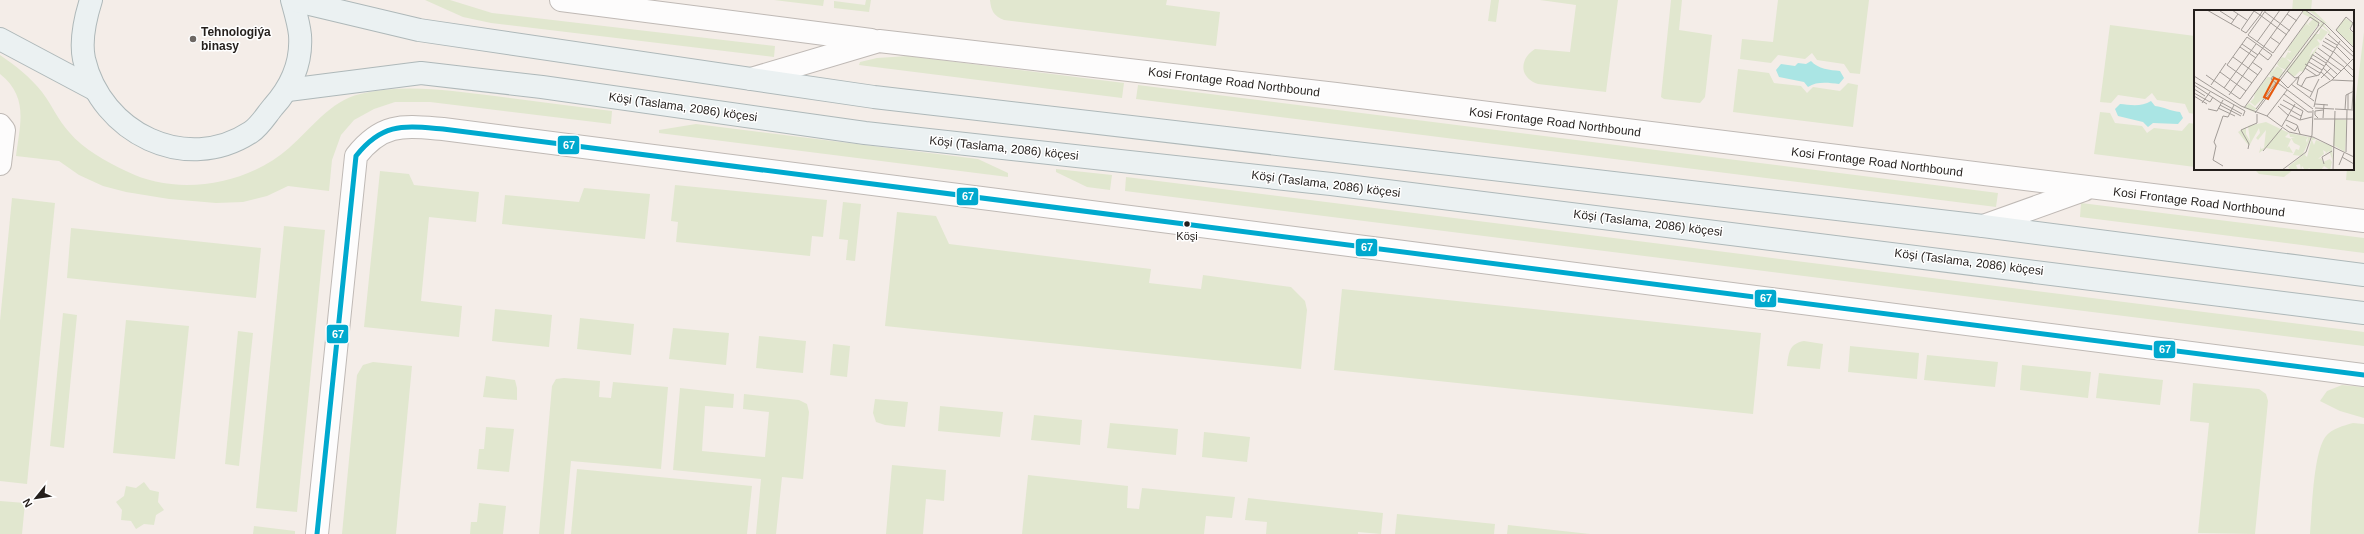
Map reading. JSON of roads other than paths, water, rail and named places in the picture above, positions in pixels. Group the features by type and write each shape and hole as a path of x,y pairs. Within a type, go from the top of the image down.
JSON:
{"main road":[{"path":"91,0 83,26 84,58 94,89 116,119 140,136 146,140 182,149 218,146 252,131 288,90 296,73 300,36 292,0 419,30 874,97 1983,226 2364,275"},
{"path":"0,38 94,89"},
{"name":"Köşi (Taslama, 2086) köçesi","path":"288,90 421,73 542,87 865,133 1339,185 2364,312"}],"street":[{"path":"561,0 879,41"},
{"name":"Kosi Frontage Road Northbound","path":"751,79 879,41 1344,95 2089,189 2364,221"},
{"path":"0,126 4,130 0,164"},
{"path":"316,534 356,156 368,141 388,130 405,126 443,129 2364,375"},
{"path":"1983,226 2089,189"}],"water":[{"path":"1811,61 1814,64 1828,70 1840,71 1844,78 1839,84 1819,83 1808,87 1804,82 1779,77 1776,70 1781,64 1795,66 1798,63 1806,64"},
{"path":"2151,101 2155,106 2180,112 2183,118 2178,124 2153,123 2148,127 2143,122 2118,116 2115,109 2120,104 2140,105"}],"place":[{"name":"Tehnologiýa binasy","path":"193,39"},
{"name":"Köşi","path":"1187,224"}]}
